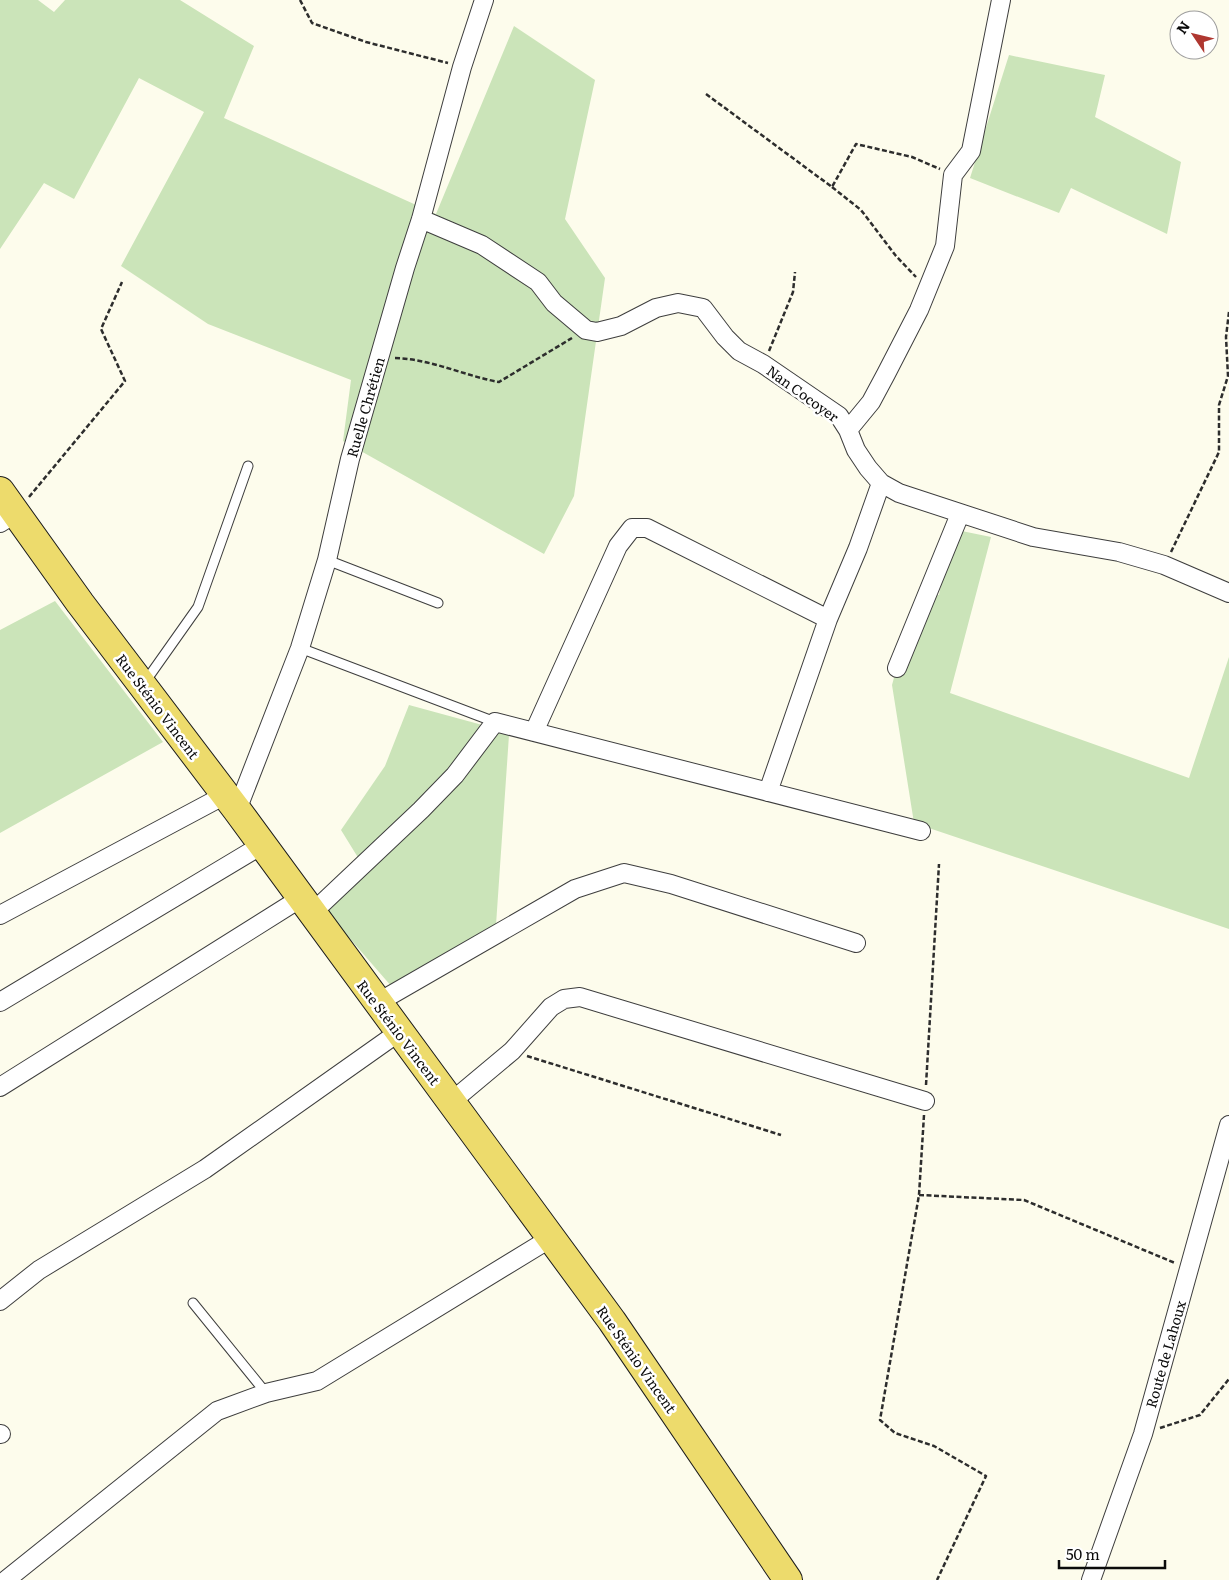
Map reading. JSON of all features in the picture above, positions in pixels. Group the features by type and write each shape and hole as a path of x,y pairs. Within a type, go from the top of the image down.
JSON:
{"main road":[{"name":"Rue Sténio Vincent","path":"0,491 8,518 142,686 231,802 618,1329 788,1580"}],"street":[{"name":"Ruelle Chrétien","path":"231,802 300,648 327,560 350,459 421,219 462,67 484,0"},
{"path":"848,430 871,402 919,310 945,246 953,175 971,151 1001,0"},
{"path":"421,219 482,245 538,282 554,303 586,330"},
{"name":"Nan Cocoyer","path":"586,330 597,332 621,326 656,308 678,303 703,308 738,351 763,364 839,416 848,430 856,450 868,468 880,482 899,493 1033,537 1119,552 1164,565 1229,593"},
{"path":"768,792 828,619 858,548 880,482"},
{"path":"897,668 960,514"},
{"path":"534,732 618,546 632,528 647,528 828,619"},
{"path":"0,1087 307,906 421,810 448,782 495,722 921,831"},
{"path":"0,915 231,802"},
{"path":"0,1002 262,845"},
{"path":"377,1003 575,889 624,874 672,884 856,943"},
{"path":"451,1102 512,1051 551,1007 564,999 580,997 925,1102"},
{"path":"0,1301 39,1270 205,1169 399,1032"},
{"name":"Route de Lahoux","path":"1091,1580 1143,1434 1229,1125"},
{"path":"6,1580 217,1411 266,1393 317,1381 551,1238"}],"lane":[{"path":"142,686 198,608 248,466"},
{"path":"327,560 438,603"},
{"path":"300,648 495,722"},
{"path":"193,1304 266,1393"}],"path":[{"path":"300,0 312,23 366,42 462,67"},
{"path":"706,94 861,210 896,256 927,289"},
{"path":"832,187 856,144 912,157 953,175"},
{"path":"763,364 793,292 795,272"},
{"path":"8,518 125,381 101,329 122,282"},
{"path":"1164,565 1219,452 1219,405 1228,376 1226,337 1229,312"},
{"path":"376,368 396,358 420,360 476,378 500,382 586,330"},
{"path":"937,1580 986,1476 934,1446 895,1433 880,1420 919,1195 939,864"},
{"path":"512,1051 781,1135"},
{"path":"919,1195 1024,1200 1189,1268"},
{"path":"1143,1434 1200,1414 1229,1379"}],"green space":[{"path":"0,0 38,0 54,12 65,0 180,0 254,46 224,118 436,214 514,26 595,80 565,219 605,278 574,496 544,554 343,441 351,380 208,324 121,266 204,112 139,78 74,199 44,183 0,249"},
{"path":"1009,55 1105,75 1095,117 1181,162 1167,234 1071,188 1059,213 970,178"},
{"path":"952,529 991,537 950,693 1189,778 1229,657 1229,929 914,823 892,685 918,591 939,595"},
{"path":"55,601 163,742 0,833 0,630"},
{"path":"409,705 486,726 509,735 496,925 392,987 319,903 362,864 341,830 385,766"}]}
